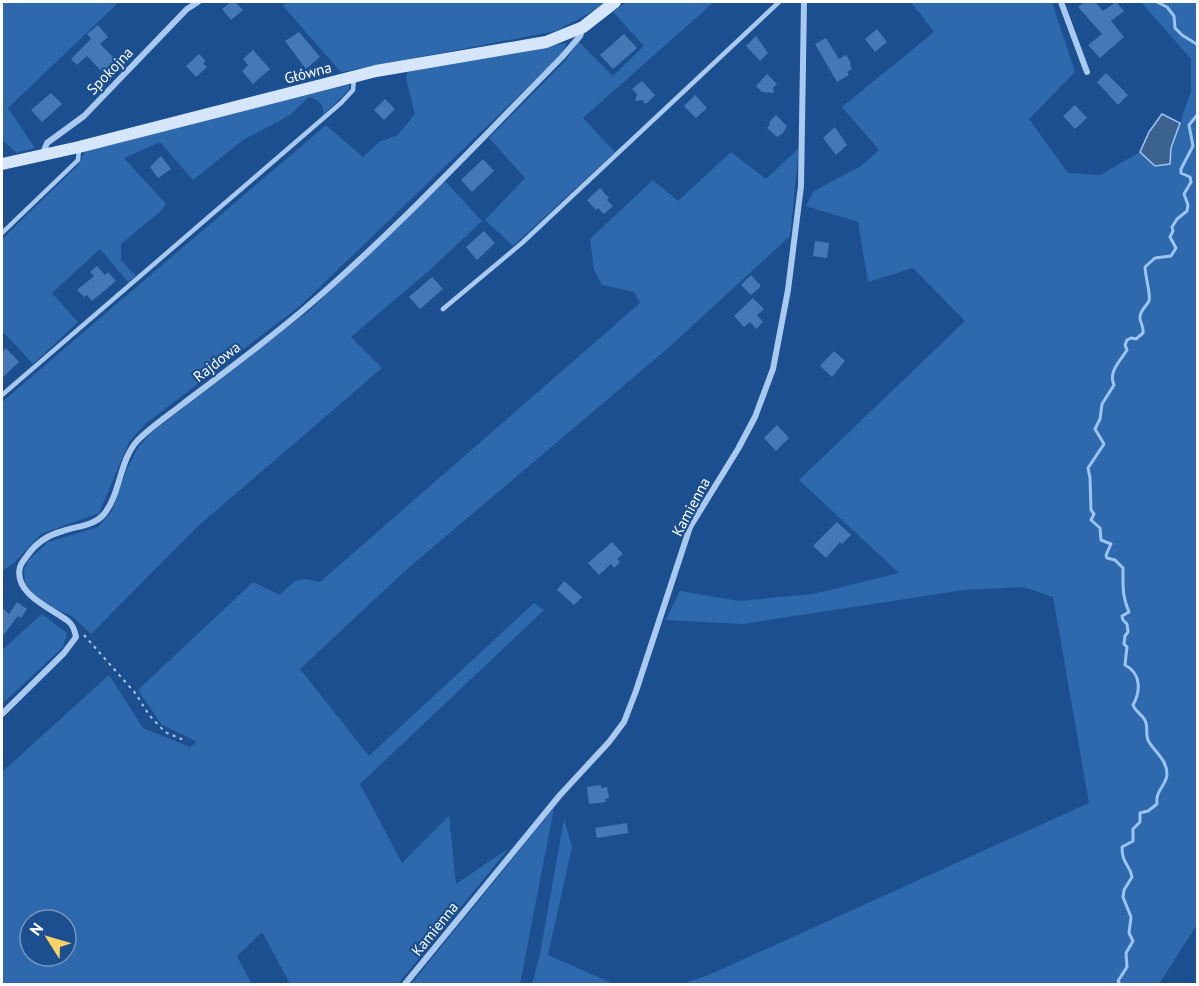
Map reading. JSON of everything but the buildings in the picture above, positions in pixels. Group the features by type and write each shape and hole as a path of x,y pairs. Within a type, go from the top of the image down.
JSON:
{"street":[{"name":"Spokojna","path":"41,156 47,143 84,116 187,9 198,2"},
{"name":"Główna","path":"2,164 79,147 408,64 546,42 583,27 615,2"},
{"name":"Kamienna","path":"405,984 560,795 609,742 624,722 690,527 755,417 773,369 788,290 801,186 804,2"},
{"path":"1061,2 1087,72"},
{"name":"Rajdowa","path":"75,629 69,622 32,598 22,583 19,575 20,566 29,552 41,540 62,531 93,523 103,516 112,503 120,475 137,441 302,311 355,263 562,57 580,36 583,27"},
{"path":"2,714 64,653 76,637 75,629"}],"lane":[{"path":"443,309 522,243 779,2"},
{"path":"2,395 341,103 353,90 354,78"},
{"path":"2,233 78,160 79,147"}],"path":[{"path":"75,629 92,643 165,732 186,741"}],"shaded area":[{"path":"2,2 119,2 8,108 35,148 17,153 2,140"},
{"path":"287,2 607,2 556,31 341,72 283,6"},
{"path":"626,2 714,2 583,118 615,152 513,246 485,220 525,178 489,138 565,61 579,42 613,76 644,46 613,12"},
{"path":"911,2 1052,2 1075,72 1029,119 1068,173 1100,175 1140,152 1155,166 1170,163 1171,148 1191,92 1191,59 1141,2 1197,2 1198,923 1159,984 682,984 711,974 1089,803 1053,597 1024,587 964,590 743,624 666,620 680,591 739,601 813,594 899,573 799,480 965,321 913,268 868,282 858,222 806,206 814,191 861,166 879,150 842,107 934,32"},
{"path":"567,43 560,56 300,306 145,424 129,442 99,513 41,534 13,564 2,571 2,402 326,125 363,157 379,142 398,135 415,114 406,79 408,70"},
{"path":"349,85 349,90 323,115 320,103 309,97 290,115 243,140 193,180 160,142 124,158 166,204 161,211 121,244 121,260 136,276 128,282 100,249 52,293 78,322 33,364 5,334 2,334 2,239 78,165 85,151 253,106"},
{"path":"1162,114 1180,123 1171,148 1170,164 1155,166 1140,152 1149,132"},
{"path":"799,148 790,236 667,349 406,570 300,669 369,756 534,603 544,610 360,784 402,863 449,816 456,884 509,848 398,984 290,984 262,932 237,956 252,984 2,984 2,772 109,675 143,728 190,747 197,742 161,724 138,690 253,582 280,595 297,580 320,582 640,303 634,292 602,285 594,270 590,239 653,180 678,201 731,152 766,179"},
{"path":"445,181 482,221 431,269 351,337 382,368 197,527 91,634 72,616 48,606 34,595 25,582 24,570 28,561 48,542 98,527 112,511 127,469 139,446 152,432 310,310"},
{"path":"42,614 67,633 63,647 2,704 2,650"},
{"path":"554,808 520,984 411,984"},
{"path":"564,819 572,847 548,955 614,984 532,984 540,954"}],"waterway":[{"path":"1157,2 1167,7 1174,16 1175,28 1198,45"},
{"path":"1120,984 1118,981 1127,967 1126,953 1133,941 1129,933 1131,917 1123,897 1124,890 1132,877 1123,857 1122,847 1133,841 1133,829 1140,822 1140,813 1148,811 1157,804 1158,795 1167,774 1163,760 1148,740 1145,720 1133,705 1138,683 1137,677 1125,665 1127,647 1124,644 1128,632 1127,624 1122,616 1129,612 1124,596 1123,568 1115,560 1107,558 1111,544 1101,540 1100,528 1091,520 1094,514 1091,510 1088,468 1104,444 1095,429 1100,419 1102,404 1114,385 1114,371 1127,350 1125,345 1127,340 1136,339 1143,333 1140,316 1149,301 1145,267 1155,258 1171,256 1176,248 1170,237 1172,227 1177,219 1187,211 1188,205 1184,194 1191,182 1190,177 1181,173 1181,169 1193,146 1189,125 1198,114"}]}
